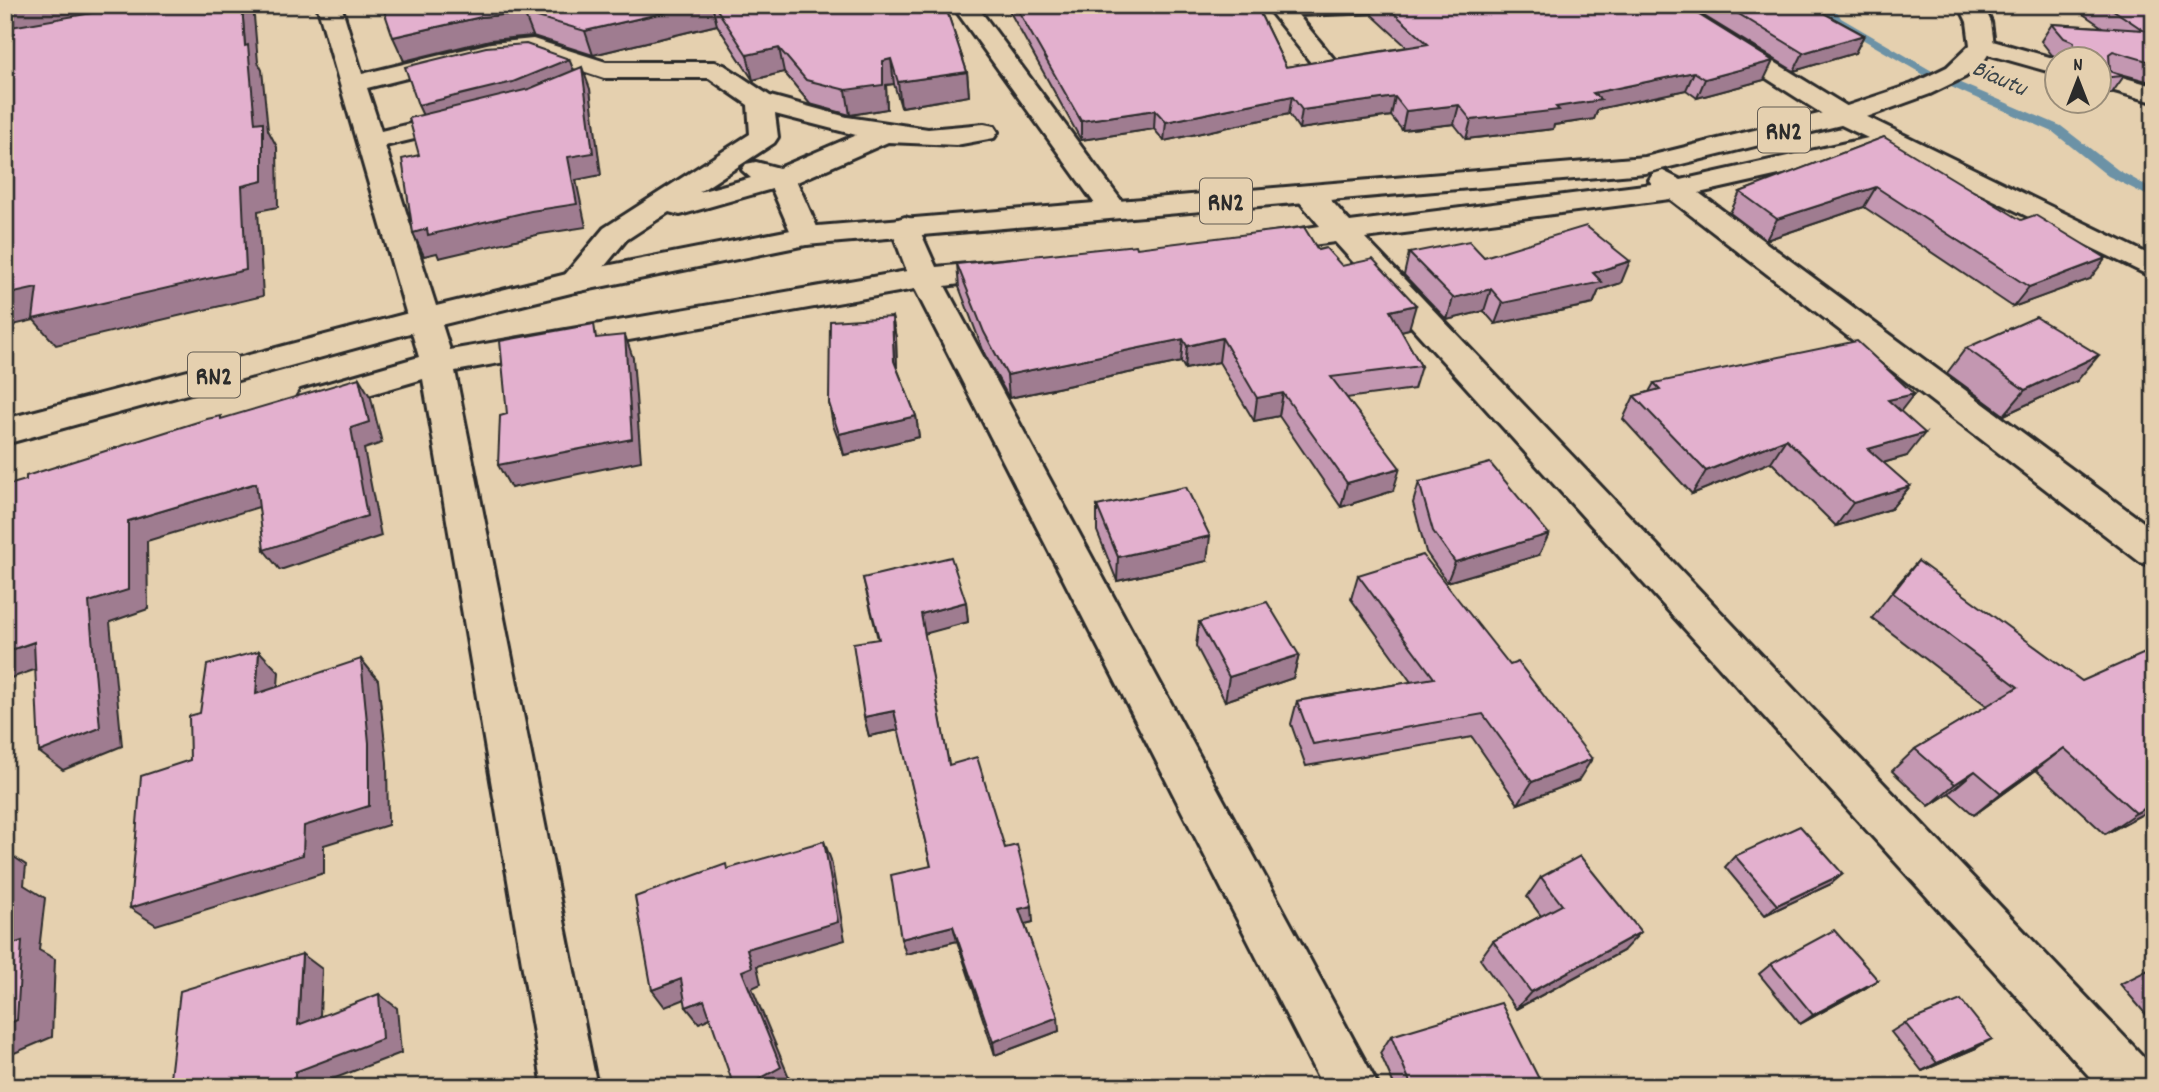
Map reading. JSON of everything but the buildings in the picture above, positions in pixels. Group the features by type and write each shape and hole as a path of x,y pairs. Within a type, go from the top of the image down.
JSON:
{"main road":[{"path":"329,5 437,363 569,1087"},
{"path":"964,5 1113,209"},
{"path":"1279,7 1383,5"},
{"path":"1664,5 1844,116 2154,269"},
{"path":"1971,5 1979,22 1982,46 2044,63"},
{"path":"1279,7 1325,64"},
{"path":"352,84 491,50 533,46 604,70 715,70 761,102 895,137 955,139 984,132"},
{"name":"RN2","path":"5,432 424,319 575,282 806,236 1645,165 1844,116 1921,89 1956,72 1973,59 1982,46"},
{"path":"566,87 604,70"},
{"path":"2114,83 2154,94"},
{"path":"575,282 615,234 764,137 761,102"},
{"path":"369,142 488,113"},
{"path":"642,217 781,178 882,134"},
{"path":"1231,246 1675,190 1894,141"},
{"path":"727,162 781,178"},
{"path":"1645,165 2154,551"},
{"path":"781,178 806,236"},
{"path":"1308,195 2135,1087"},
{"path":"905,226 925,278 1352,1087"},
{"path":"280,408 437,363 925,278 1036,266"}],"waterway":[{"name":"Biautu","path":"1827,5 1837,20 1928,73 2057,129 2113,173 2154,195"}]}
